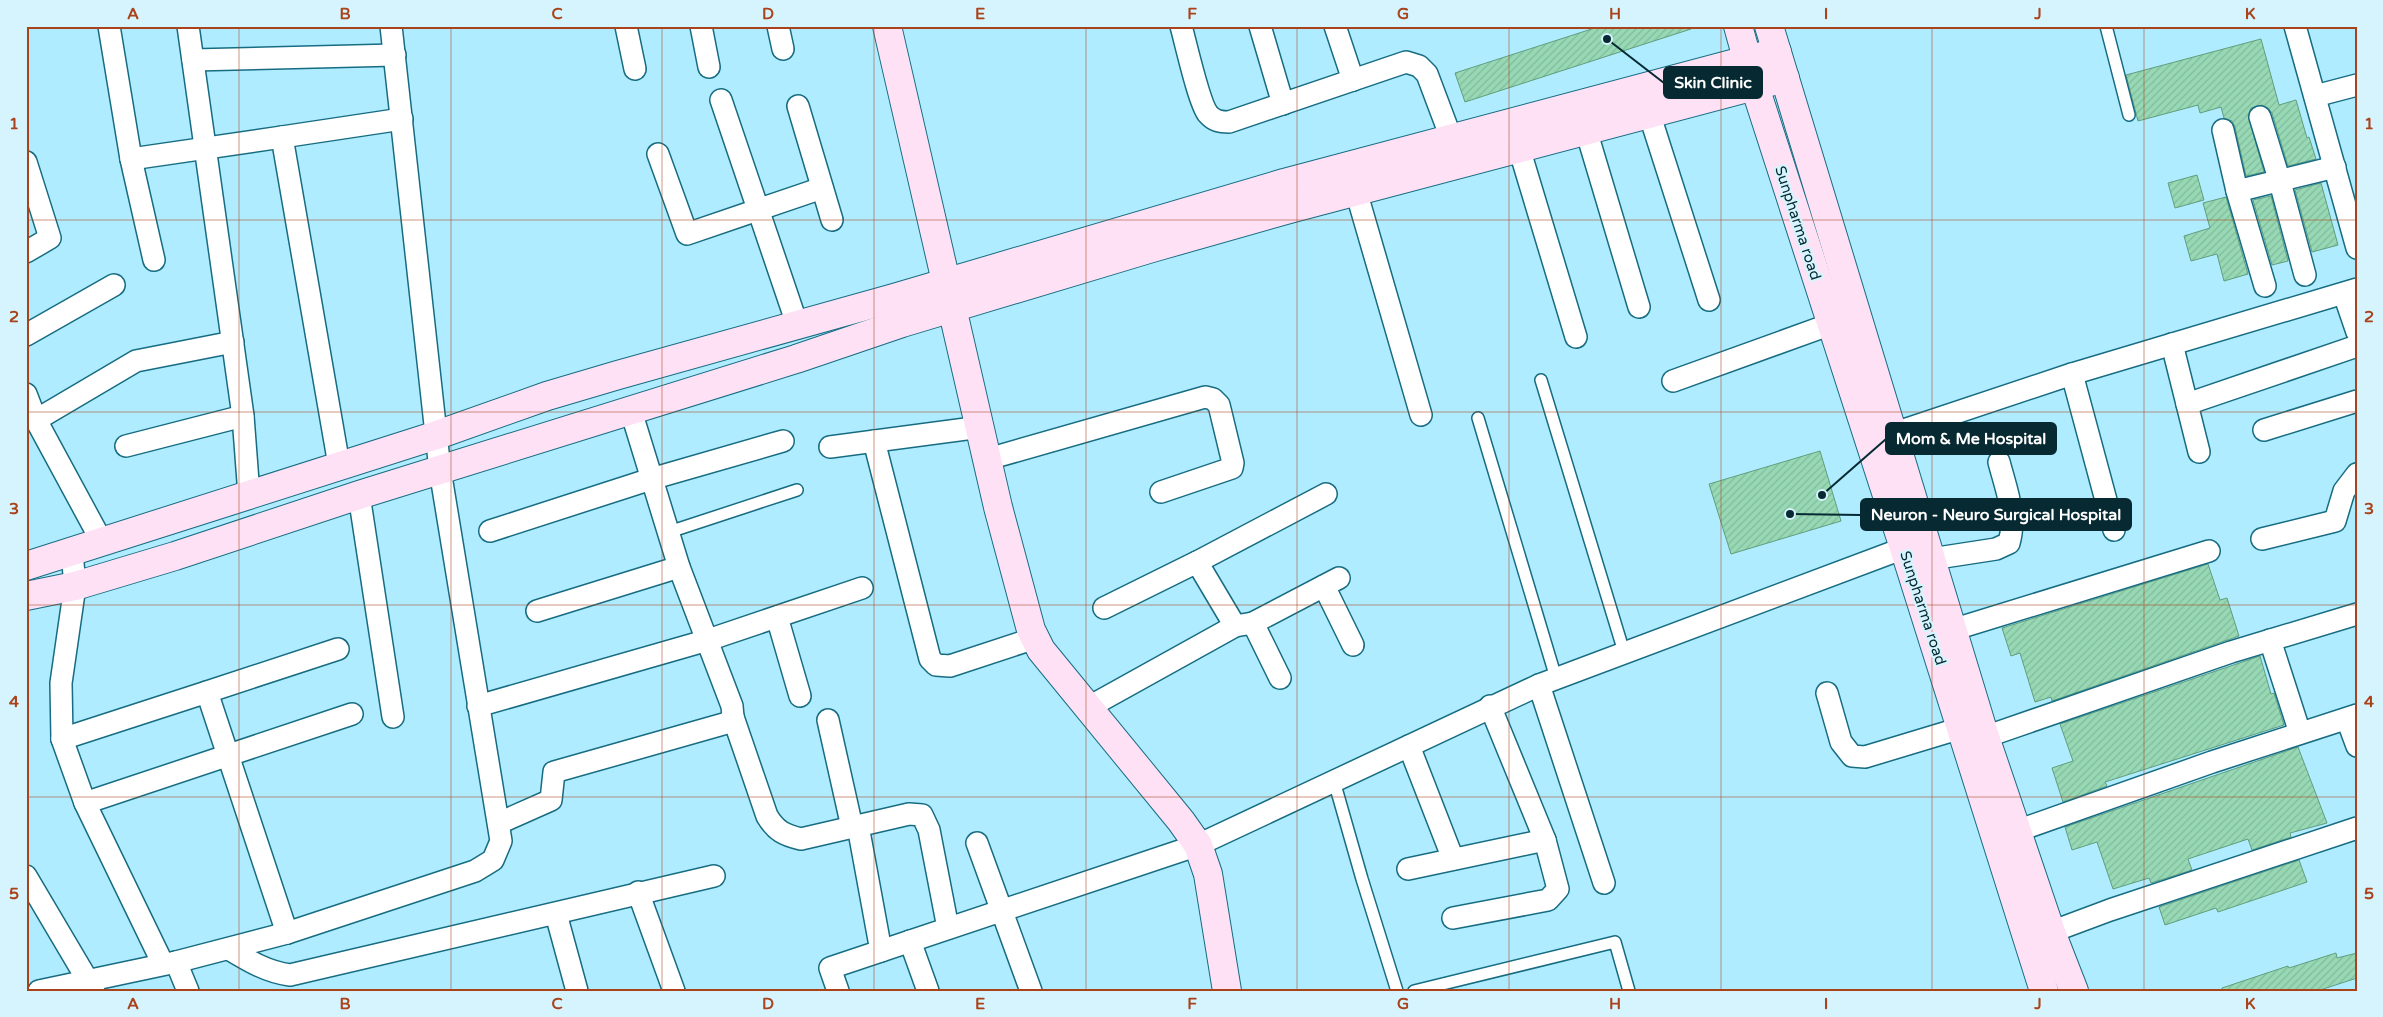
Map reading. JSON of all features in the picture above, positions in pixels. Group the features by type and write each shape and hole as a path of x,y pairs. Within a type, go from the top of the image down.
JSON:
{"street":[{"path":"109,26 131,159 154,260"},
{"path":"188,26 243,416 249,495"},
{"path":"39,991 91,985 169,963 286,934 475,871 492,860 501,842 440,470 391,26"},
{"path":"626,26 635,69"},
{"path":"701,26 710,67"},
{"path":"778,26 783,49"},
{"path":"887,26 1015,576 1035,638 1041,650 1181,821 1199,848 1209,883 1227,991"},
{"path":"1181,26 1201,98 1207,113 1217,122 1229,122 1406,62 1419,66 1427,74 1456,151"},
{"path":"1260,26 1283,104"},
{"path":"1336,26 1353,80"},
{"name":"Sunpharma road","path":"1738,26 1751,74 1830,324 1881,438 1931,559 1952,630 1973,732 2044,991"},
{"name":"Sunpharma road","path":"1769,26 1881,438 1904,548 1973,732 2017,831 2069,989"},
{"path":"2294,26 2357,248"},
{"path":"192,60 395,55"},
{"path":"26,596 75,586 174,556 360,495 631,411 949,295 1284,183 1456,151 1781,65"},
{"path":"26,566 437,435 547,396 797,324 949,295 1152,248 1356,191 1456,151 1519,148 1649,113 1751,74"},
{"path":"2315,96 2357,85"},
{"path":"721,100 797,324"},
{"path":"798,106 832,220"},
{"path":"1649,113 1709,300"},
{"path":"2260,117 2280,182 2304,275"},
{"path":"131,159 402,119"},
{"path":"1586,130 1639,307"},
{"path":"2223,130 2237,191 2265,286"},
{"path":"282,137 339,465"},
{"path":"1519,148 1576,336"},
{"path":"658,154 687,234 822,188"},
{"path":"26,162 50,238 26,252"},
{"path":"2237,191 2335,167"},
{"path":"1356,191 1420,416"},
{"path":"26,335 114,285"},
{"path":"1881,438 2072,374 2350,291 2357,332"},
{"path":"1673,381 1830,324"},
{"path":"36,420 136,361 233,342"},
{"path":"2172,344 2199,452"},
{"path":"2187,404 2357,346"},
{"path":"2072,374 2114,530"},
{"path":"26,394 36,420 102,542"},
{"path":"988,459 1205,397 1213,399 1220,405 1233,463 1232,468 1161,492"},
{"path":"2264,430 2357,401"},
{"path":"631,411 680,567 732,706 733,717 767,816 774,828 784,835 801,838 909,814 922,815 929,830 948,928"},
{"path":"126,446 243,416"},
{"path":"830,447 981,427"},
{"path":"490,531 651,479 783,441"},
{"path":"874,441 930,659 936,665 950,666 1035,638"},
{"path":"1931,559 1996,549 2009,543 2013,530 2013,512 1999,462"},
{"path":"2262,539 2335,520 2344,491 2357,474"},
{"path":"1104,608 1197,562 1326,494"},
{"path":"360,495 393,717"},
{"path":"838,991 830,968 948,928 1199,848 1490,706 1547,681 1904,548"},
{"path":"1952,630 2209,551"},
{"path":"72,552 75,586 61,683 62,739 85,804 169,963 188,991"},
{"path":"1197,562 1244,624 1280,678"},
{"path":"538,611 680,567"},
{"path":"1089,707 1244,624 1331,582 1353,645"},
{"path":"478,706 708,640 862,588"},
{"path":"1827,693 1841,742 1852,756 1866,757 1973,732 2357,614"},
{"path":"777,617 800,696"},
{"path":"2270,640 2300,733"},
{"path":"62,739 338,649"},
{"path":"1547,681 1604,883"},
{"path":"208,692 286,934"},
{"path":"1453,918 1548,900 1558,888 1544,840 1490,706"},
{"path":"85,804 352,714"},
{"path":"499,823 551,800 554,772 727,723 733,717"},
{"path":"2017,831 2212,762 2352,717 2357,746"},
{"path":"828,720 855,826 881,951"},
{"path":"1409,746 1454,858"},
{"path":"2051,932 2110,910 2357,828"},
{"path":"1408,870 1454,858 1544,840"},
{"path":"977,843 1031,991"},
{"path":"1199,848 1193,878 1194,899 1210,991"},
{"path":"26,876 91,985"},
{"path":"229,949 294,983 638,892 714,876"},
{"path":"638,892 674,991"},
{"path":"556,914 577,991"},
{"path":"910,941 928,991"}],"lane":[{"path":"2106,26 2129,114"},
{"path":"1541,380 1624,652"},
{"path":"1478,418 1547,681"},
{"path":"669,532 797,490"},
{"path":"1334,781 1397,991"},
{"path":"1414,991 1615,942 1629,991"}],"building":[{"path":"1601,26 1690,26 1691,29 1465,102 1455,73"},
{"path":"2261,39 2279,105 2296,100 2307,138 2309,137 2316,159 2288,166 2272,113 2262,105 2251,108 2248,115 2264,172 2246,176 2235,127 2232,121 2224,118 2221,107 2200,113 2198,105 2138,121 2126,75"},
{"path":"2197,175 2204,200 2175,208 2168,183"},
{"path":"2321,183 2338,245 2312,252 2295,190"},
{"path":"2271,196 2288,261 2272,265 2253,200"},
{"path":"2226,197 2248,274 2224,281 2217,254 2191,261 2184,236 2210,228 2203,203"},
{"path":"1820,451 1841,521 1731,554 1709,484"},
{"path":"2208,564 2220,600 2227,598 2239,636 2052,701 2051,697 2035,702 2020,653 2011,656 2002,628"},
{"path":"2260,656 2271,694 2274,693 2284,725 2105,782 2107,786 2063,802 2052,768 2073,761 2060,724"},
{"path":"2298,747 2327,823 2290,833 2291,837 2252,850 2248,839 2188,859 2192,870 2151,883 2149,878 2113,889 2097,842 2072,850 2065,827"},
{"path":"2299,860 2307,882 2218,912 2216,908 2165,925 2159,907"},
{"path":"2336,953 2337,958 2357,953 2357,978 2317,991 2222,991 2222,988 2288,966 2289,968"}],"place":[{"name":"Skin Clinic","path":"1607,39"},
{"name":"Mom & Me Hospital","path":"1822,495"},
{"name":"Neuron - Neuro Surgical Hospital","path":"1790,514"}]}
